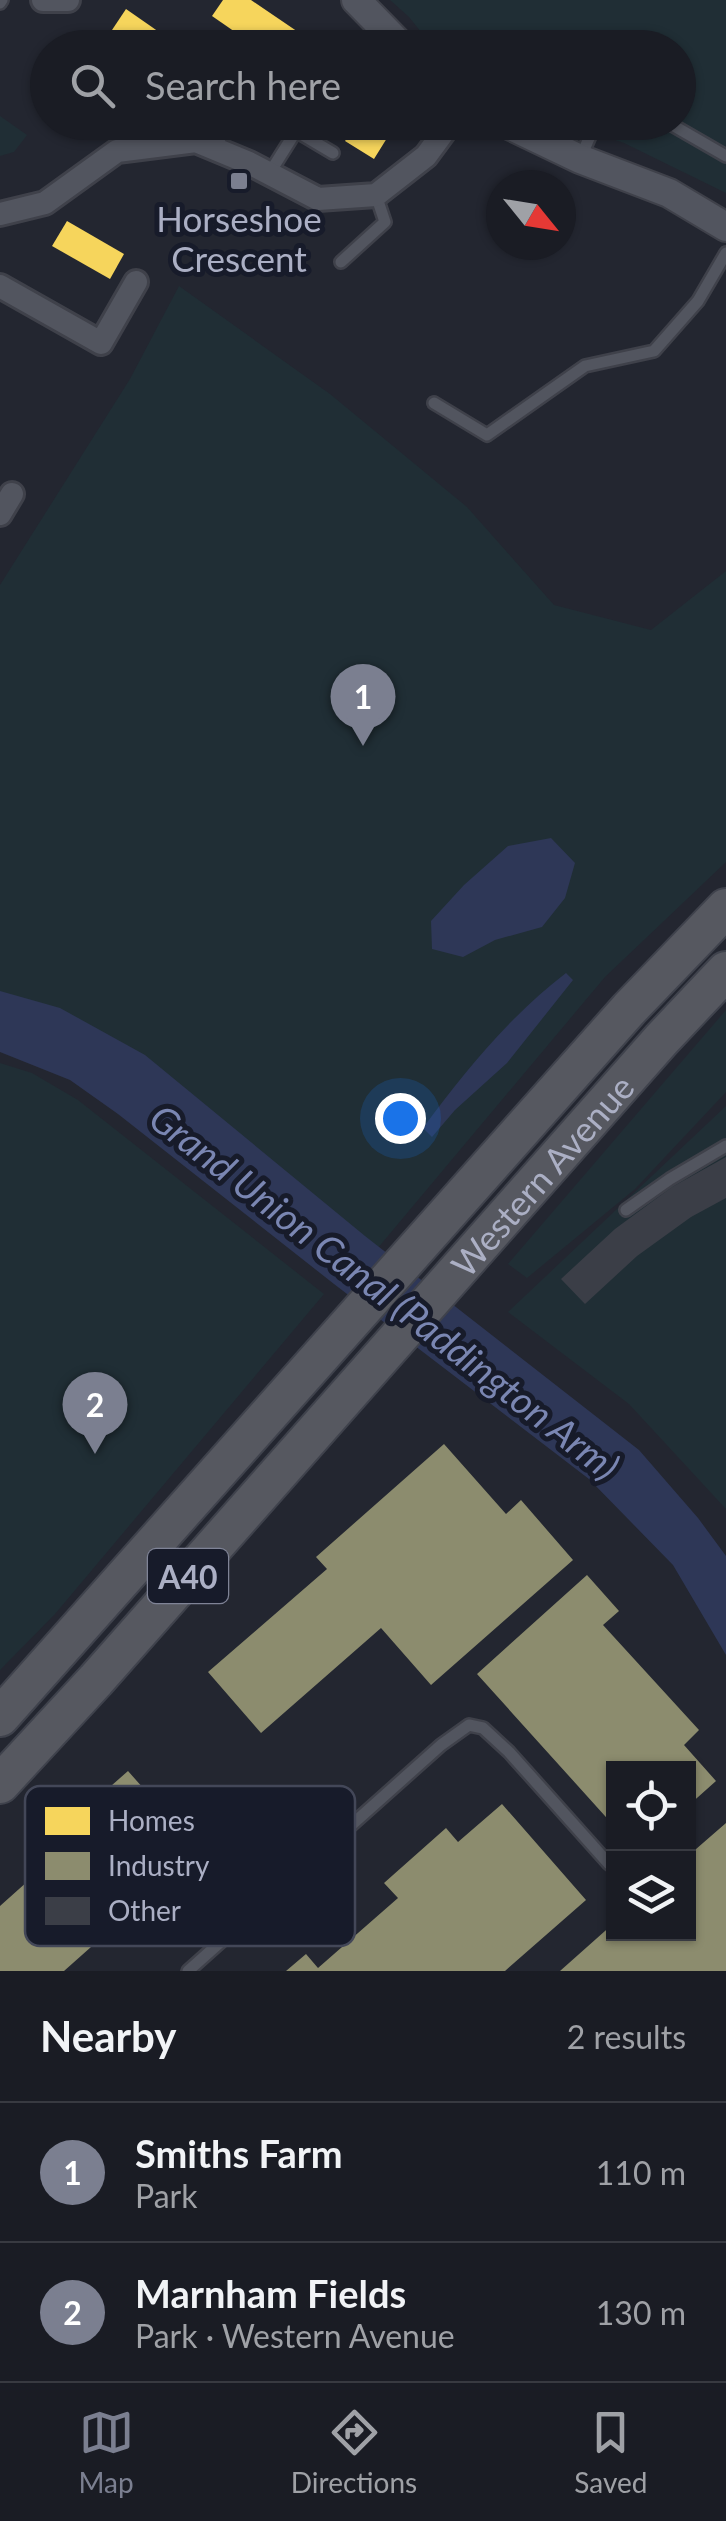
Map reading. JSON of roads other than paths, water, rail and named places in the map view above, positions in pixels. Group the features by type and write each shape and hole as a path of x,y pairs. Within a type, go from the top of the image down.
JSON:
{"highway":[{"name":"Western Avenue","path":"0,1717 629,1009 726,908"},
{"name":"Western Avenue","path":"0,1784 660,1040 726,971"}],"street":[{"path":"43,0 68,0"},
{"path":"356,0 385,30"},
{"path":"0,214 45,203 117,151 196,141 318,199 376,195 426,156 438,140"},
{"path":"540,140 669,194 726,227"},
{"path":"0,286 100,343 136,282"}],"lane":[{"path":"696,139 726,156"},
{"path":"214,149 219,140"},
{"path":"269,174 290,140"},
{"path":"310,140 333,154"},
{"path":"580,159 588,140"},
{"path":"341,262 385,222 376,195"},
{"path":"434,403 487,435 585,366 654,352 698,301 726,253"},
{"path":"626,1210 726,1146"},
{"path":"355,1821 441,1744 469,1726 483,1728 606,1861"},
{"path":"188,1971 216,1946"}],"water":[{"path":"551,838 575,863 565,898 542,927 495,940 463,957 432,949 431,921 464,885 508,846"},
{"path":"566,973 573,980 507,1063 455,1110 432,1137 423,1128 472,1065 507,1026"},
{"name":"Grand Union Canal (Paddington Arm)","path":"0,991 60,1008 145,1055 365,1236 639,1450 726,1556 726,1655 673,1565 589,1479 118,1114 70,1080 0,1052"}],"place":[{"name":"Horseshoe Crescent","path":"239,181"},
{"name":"Smiths Farm","path":"363,746"},
{"name":"Marnham Fields","path":"95,1454"}]}
